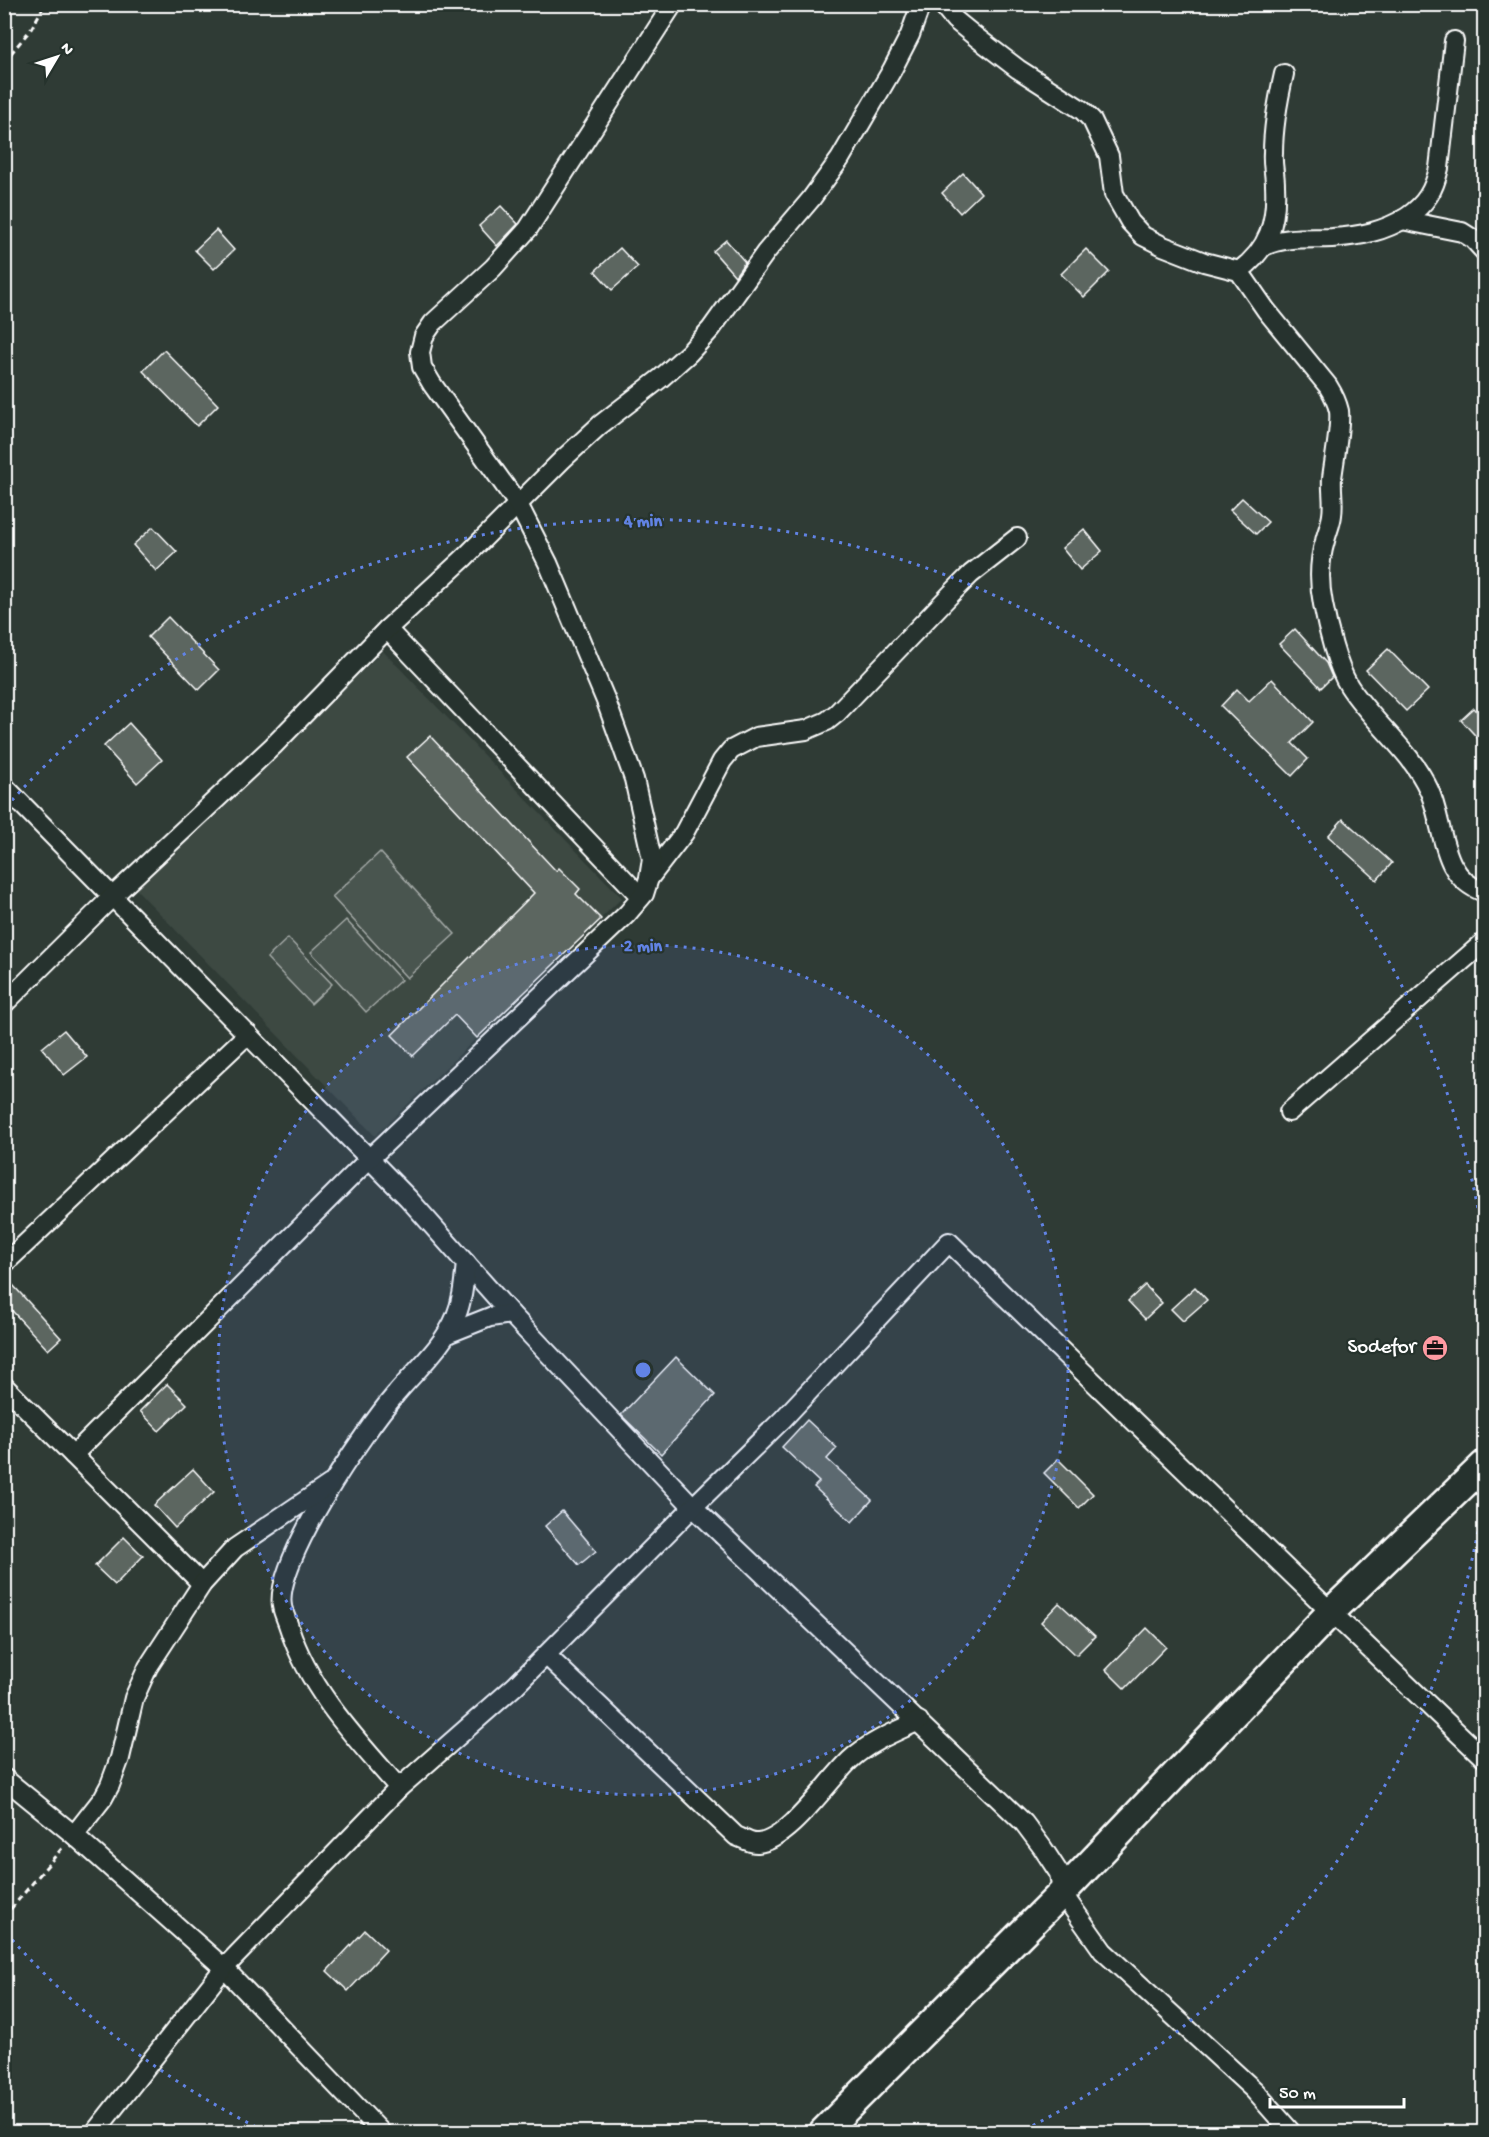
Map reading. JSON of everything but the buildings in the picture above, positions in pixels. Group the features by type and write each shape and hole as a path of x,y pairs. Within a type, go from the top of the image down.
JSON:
{"main road":[{"path":"823,2133 1062,1893 1331,1612 1485,1465"}],"street":[{"path":"73,1455 370,1158 627,914 644,894 652,859 634,779 579,635 548,563 518,504 422,367 420,352 424,336 433,323 493,268 528,229 673,4"},
{"path":"4,1004 112,897 273,746 387,628 464,558 600,425 678,363 711,329 766,252 811,199 840,159 892,70 910,35 921,4"},
{"path":"942,4 955,20 976,37 1018,69 1082,110 1092,120 1109,156 1114,194 1130,222 1143,236 1204,262 1239,271 1266,310 1328,386 1339,412 1332,482 1332,514 1321,557 1320,581 1323,605 1341,669 1355,694 1421,774 1430,793 1447,854 1453,866 1462,879 1473,888 1485,892"},
{"path":"1264,246 1283,239 1333,238 1381,231 1402,220 1422,205 1436,184 1454,40"},
{"path":"1239,271 1258,255 1271,227 1275,205 1272,156 1274,131 1284,74"},
{"path":"1402,220 1462,232 1485,251"},
{"path":"649,878 684,832 722,761 731,750 756,736 806,730 827,721 971,574 1017,538"},
{"path":"387,628 641,897"},
{"path":"4,786 370,1158 693,1507 1024,1823 1059,1873 1062,1893 1103,1951 1254,2090 1291,2133"},
{"path":"1289,1112 1485,942"},
{"path":"4,1264 248,1034"},
{"path":"95,2133 224,1968 399,1788 514,1686 783,1419 949,1242 1485,1758"},
{"path":"399,1788 347,1729 318,1686 295,1646 281,1604 285,1579 293,1558 334,1481 382,1411 447,1334 460,1304 466,1263"},
{"path":"447,1334 490,1317 512,1314"},
{"path":"4,1386 202,1584"},
{"path":"74,1834 103,1798 110,1785 120,1758 134,1698 148,1667 202,1584 236,1548 334,1481"},
{"path":"546,1655 736,1836 756,1844 771,1839 787,1829 849,1761 862,1750 881,1738 919,1721"},
{"path":"4,1778 74,1834 224,1968 381,2133"}],"path":[{"path":"4,62 31,29 45,4"},
{"path":"4,1917 74,1834"}],"shaded area":[{"path":"383,651 622,898 375,1136 136,889"},
{"path":"380,852 455,934 407,978 332,897"},
{"path":"346,920 401,980 366,1012 311,952"},
{"path":"288,938 332,984 311,1004 267,958"}],"place":[{"name":"Sodefor","path":"1435,1348"}]}
